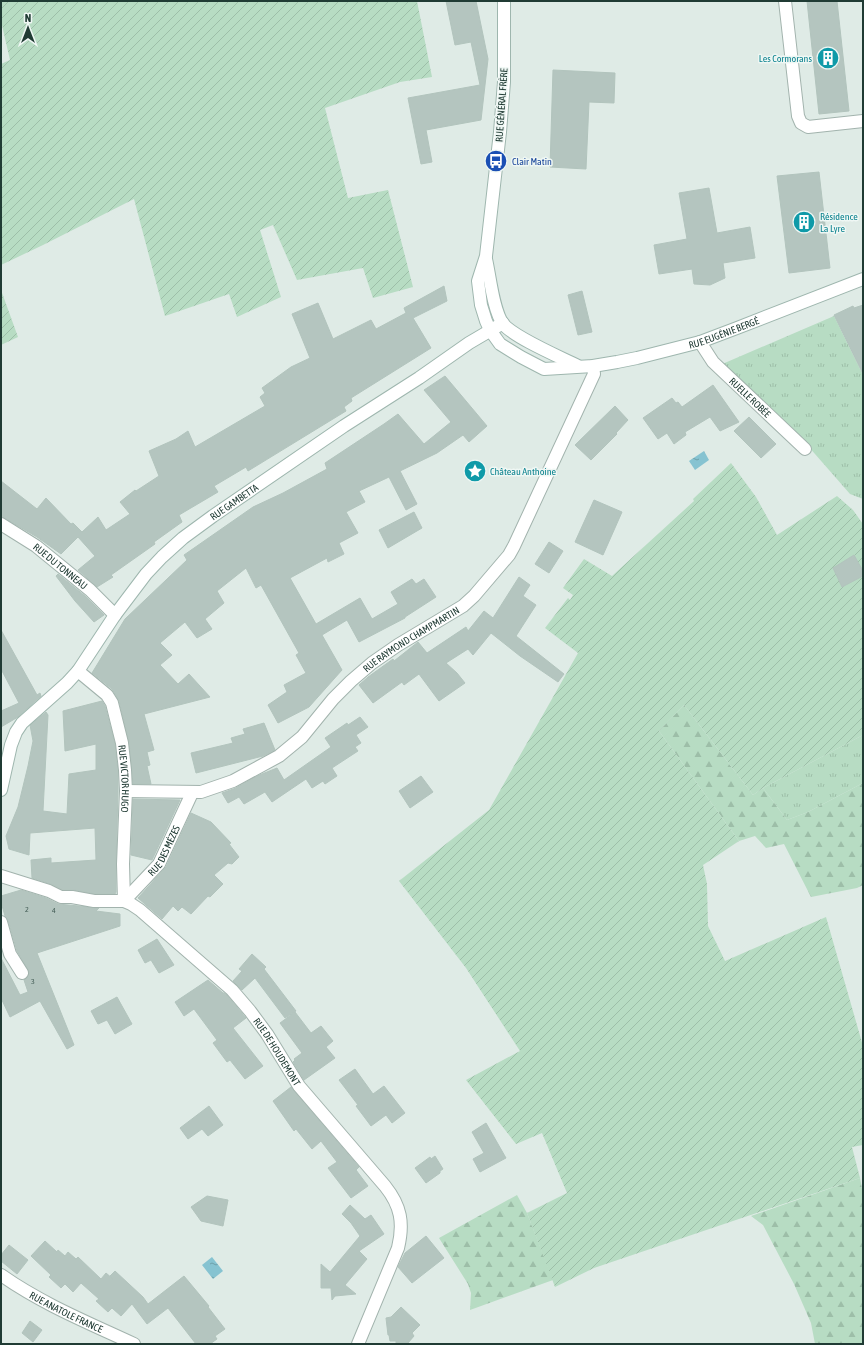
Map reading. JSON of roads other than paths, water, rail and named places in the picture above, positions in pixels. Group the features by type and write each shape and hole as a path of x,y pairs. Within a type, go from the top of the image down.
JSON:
{"street":[{"name":"RUE GÉNÉRAL FRÈRE","path":"490,330 481,305 478,281 486,256 500,132 503,89 504,1"},
{"path":"785,1 798,116 801,123 808,127 863,121"},
{"name":"RUE GÉNÉRAL FRÈRE","path":"486,256 493,295 503,323"},
{"name":"RUE EUGÉNIE BERGÉ","path":"490,330 500,344 508,350 544,369 593,366 637,358 700,342 863,279"},
{"path":"490,330 503,323 514,333 579,367"},
{"name":"RUE GAMBETTA","path":"3,770 16,732 22,722 67,683 78,671 115,615 146,574 183,538 344,426 420,378 490,330"},
{"name":"RUELLE ROBÉE","path":"700,342 713,362 805,449"},
{"name":"RUE RAYMOND CHAMPMARTIN","path":"126,791 192,792 206,790 233,780 279,756 302,737 333,699 372,663 398,645 463,606 474,596 509,555 514,546 594,374 593,366"},
{"name":"RUE DU TONNEAU","path":"1,524 36,546 90,590 115,615"},
{"name":"RUE VICTOR HUGO","path":"78,671 106,695 112,703 122,743 126,791 123,864 124,901"},
{"path":"1,790 3,770"},
{"name":"RUE DES MÈZES","path":"124,901 160,864 192,792"},
{"path":"1,876 49,891 61,897 72,897 94,901 124,901"},
{"name":"RUE DE HOUDEMONT","path":"124,901 140,910 159,925 232,990 267,1034 299,1086 392,1194 401,1219 401,1236 398,1248 358,1344"},
{"path":"1,922 10,954 22,973"},
{"name":"RUE ANATOLE FRANCE","path":"1,1275 21,1289 52,1306 134,1344"}],"water":[{"path":"704,451 709,460 695,470 689,461"},
{"path":"212,1257 223,1271 213,1279 202,1265"}],"place":[{"name":"Les Cormorans","path":"828,58"},
{"name":"Clair Matin","path":"496,161"},
{"name":"Résidence La Lyre","path":"804,222"},
{"name":"Château Anthoine","path":"475,471"}]}
